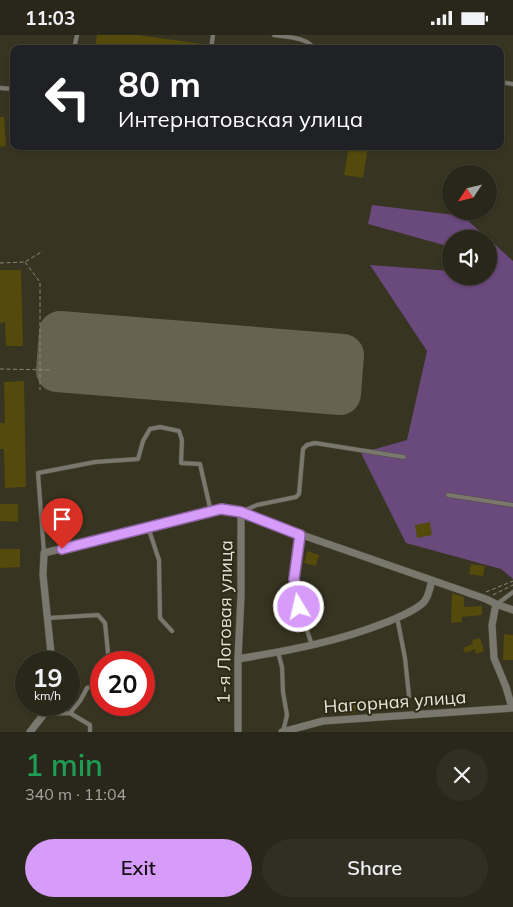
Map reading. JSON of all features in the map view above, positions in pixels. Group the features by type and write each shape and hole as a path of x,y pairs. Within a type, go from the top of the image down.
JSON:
{"street":[{"path":"51,651 43,575 44,553 221,509 241,512 300,535 513,609"},
{"name":"1-я Логовая улица","path":"238,732 238,659 242,596 241,512"},
{"path":"238,659 336,640 397,617 424,601 432,580"},
{"path":"496,604 492,625 494,659 506,687 512,709"},
{"name":"Нагорная улица","path":"283,732 323,721 512,709"},
{"path":"30,732 42,716"}],"lane":[{"path":"274,35 305,41 312,45"},
{"path":"44,553 38,473 95,462 138,459 142,441 150,429 160,427 179,431 182,441 181,463 200,464 211,512"},
{"path":"241,512 257,505 296,497 299,494 303,449 307,445 315,443 404,457"},
{"path":"448,495 513,505"},
{"path":"148,527 159,560 160,618 172,631"},
{"path":"300,535 294,579 299,607 312,645"},
{"path":"496,604 513,591"},
{"path":"47,618 98,615 105,623 108,651"},
{"path":"397,617 405,658 409,696"},
{"path":"278,652 282,667 283,692 287,715 283,732"},
{"path":"80,701 87,688 90,687"},
{"path":"75,716 90,725 90,732"}],"path":[{"path":"0,263 24,261 43,251"},
{"path":"24,261 40,282 40,390"},
{"path":"0,369 52,369"},
{"path":"477,596 513,581"},
{"path":"486,599 513,585"}],"shaded area":[{"path":"372,205 442,213 442,220 467,220 478,230 442,230 442,245 368,224"},
{"path":"497,246 513,261 513,579 501,569 406,543 361,453 407,440 427,351 370,265 442,270 442,285 497,285"}],"building":[{"path":"97,35 137,35 203,44 203,45 96,45"},
{"path":"0,117 4,117 6,146 0,147"},
{"path":"348,150 367,150 363,178 344,175"},
{"path":"0,270 21,270 23,346 6,346 5,322 0,323"},
{"path":"24,381 26,487 5,488 4,449 0,449 0,423 5,423 4,382"},
{"path":"0,504 18,504 18,522 0,521"},
{"path":"430,522 432,535 417,538 415,525"},
{"path":"0,549 20,549 20,567 0,568"},
{"path":"307,551 319,555 316,566 304,563"},
{"path":"471,564 485,566 483,576 469,574"},
{"path":"452,593 464,597 464,607 482,606 482,615 462,617 462,622 451,623"},
{"path":"504,634 513,635 513,660 503,660"},
{"path":"480,638 484,651 476,654 475,649 465,653 463,648 473,644 472,640"},
{"path":"342,704 357,704 357,709 354,709 355,713 343,714"}],"runway":[{"path":"60,332 343,355 340,394 57,371 60,332"}],"route":[{"path":"62,549 221,509 241,512 300,535 294,579 299,607"}]}
